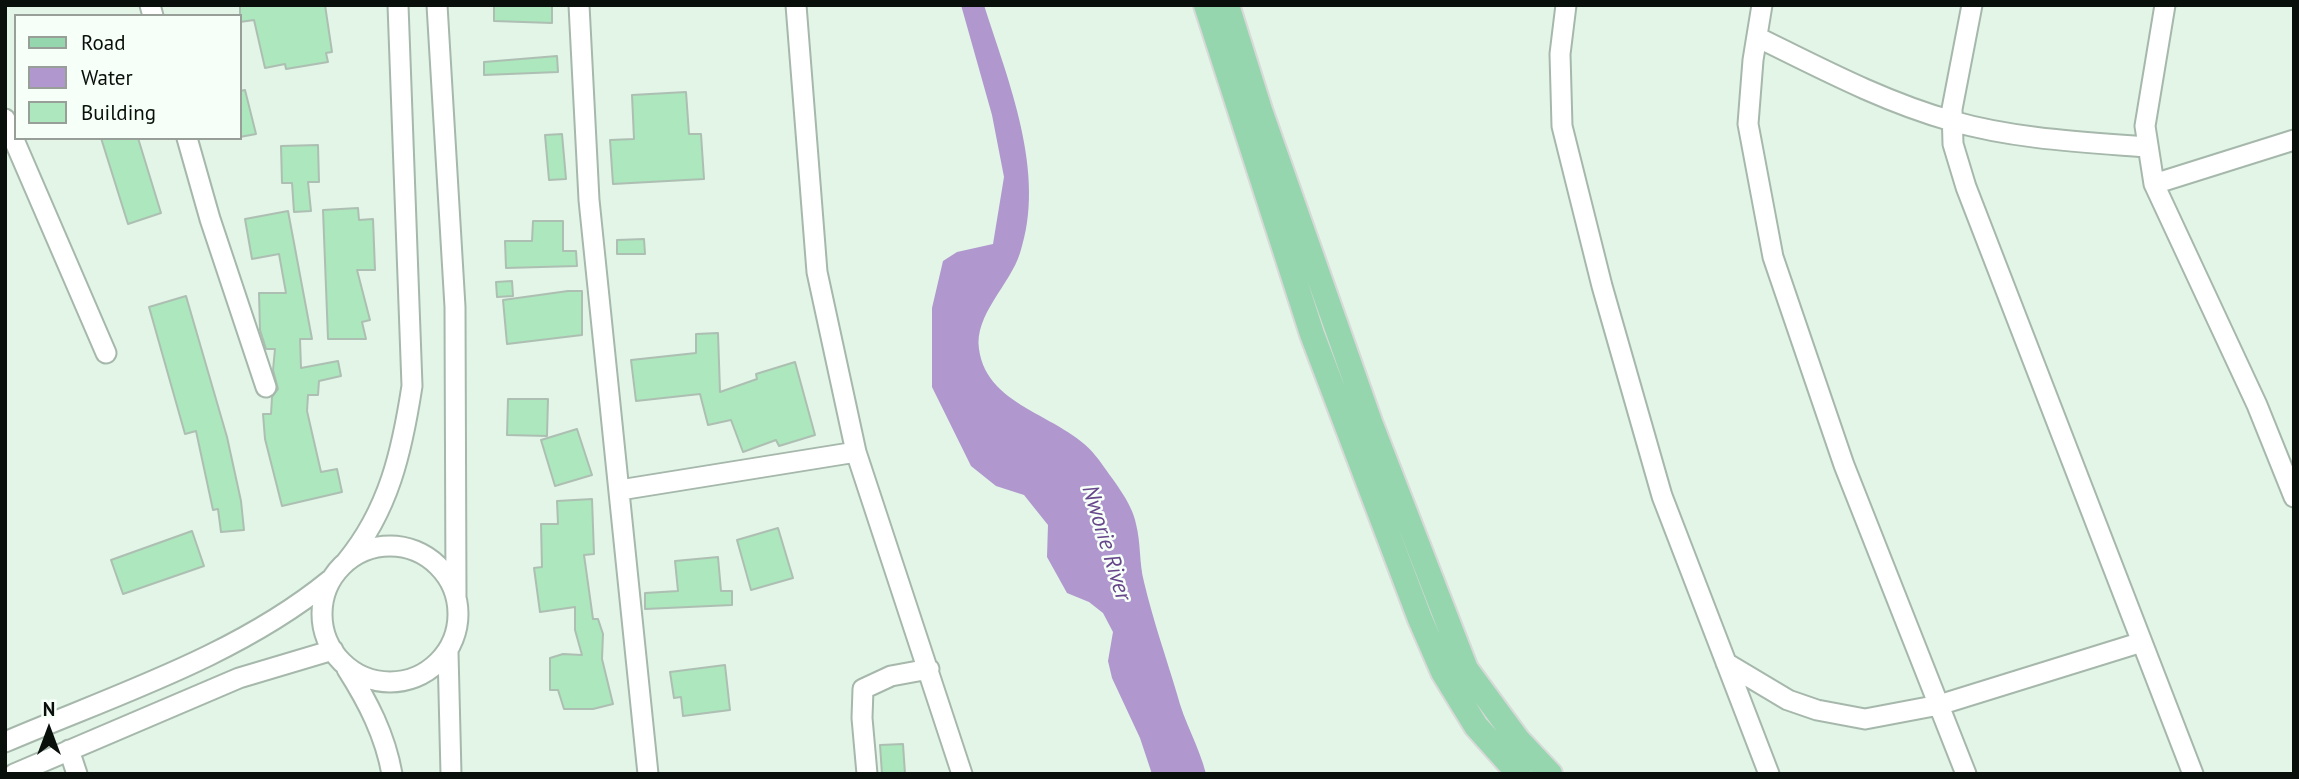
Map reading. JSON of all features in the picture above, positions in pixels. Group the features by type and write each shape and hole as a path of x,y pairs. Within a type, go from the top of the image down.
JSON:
{"main road":[{"path":"1206,5 1312,334 1420,619 1443,672 1476,726 1519,774"},
{"path":"1227,5 1261,113 1370,422 1466,669 1504,721 1550,774"}],"street":[{"path":"392,774 388,754 370,705 325,633 322,614 325,594 340,570 368,536 388,493 403,442 412,386 398,5"},
{"path":"339,658 361,676 380,681 400,682 418,676 435,666 448,652 456,634 459,615 456,596 455,307 437,5"},
{"path":"579,5 589,200 648,774"},
{"path":"796,5 817,272 856,452 962,774"},
{"path":"1566,5 1560,54 1562,126 1628,382 1662,496 1769,774"},
{"path":"1762,5 1748,124 1773,257 1844,465 1966,774"},
{"path":"1972,5 1952,121 1954,144 1966,187 2193,774"},
{"path":"2165,5 2145,126 2154,184 2257,405 2294,497"},
{"path":"1757,37 1842,79 1952,121 2048,139 2147,147"},
{"path":"5,119 14,140"},
{"path":"14,140 106,354"},
{"path":"188,140 210,219 266,387"},
{"path":"2154,184 2294,140"},
{"path":"620,490 856,452"},
{"path":"5,742 202,658 301,603 363,552 382,547 401,547 420,553 436,564 448,578 456,596"},
{"path":"1727,663 1788,700 1817,710 1865,719 1939,705 2142,642"},
{"path":"448,652 451,774"},
{"path":"14,774 239,678 339,658"},
{"path":"867,774 862,718 863,690 891,676 929,669"},
{"path":"69,750 77,774"}],"water":[{"name":"Nworie River","path":"961,5 984,5 1013,96 1027,159 1027,222 1020,253 987,312 979,336 979,349 985,369 997,386 1012,399 1085,445 1126,499 1136,524 1142,575 1155,624 1206,774 1152,774 1140,738 1112,678 1108,661 1113,632 1103,613 1089,602 1067,593 1047,557 1048,525 1024,495 996,486 971,466 932,387 932,308 943,261 957,252 993,244 1004,177 992,115"}],"building":[{"path":"240,5 325,5 332,52 326,53 328,62 286,69 285,64 265,68 254,20 242,22"},
{"path":"494,5 552,5 552,23 494,21"},
{"path":"557,56 558,72 484,75 484,62"},
{"path":"245,90 256,134 242,137 242,91"},
{"path":"686,92 689,134 701,134 704,179 613,184 610,140 634,139 632,95"},
{"path":"562,134 566,179 549,180 545,135"},
{"path":"102,140 139,140 161,213 128,224"},
{"path":"318,145 319,182 308,182 311,211 294,212 292,183 282,183 281,146"},
{"path":"358,208 359,220 373,219 375,270 357,270 370,320 362,322 366,339 328,339 323,210"},
{"path":"288,211 312,339 300,339 301,368 338,361 341,376 319,381 318,395 308,395 307,411 321,472 337,469 342,492 282,506 265,439 263,414 271,414 272,397 278,389 273,370 275,349 266,349 260,330 259,293 286,293 279,254 252,259 245,219"},
{"path":"533,221 563,221 563,251 576,251 577,266 506,268 505,241 532,241"},
{"path":"644,239 645,254 617,254 617,240"},
{"path":"512,281 513,296 497,297 496,282"},
{"path":"582,291 582,335 507,344 503,300"},
{"path":"186,296 227,437 241,501 244,530 221,532 218,509 213,510 196,431 185,434 149,307"},
{"path":"718,333 720,392 757,379 756,374 795,362 815,435 779,446 776,440 743,452 731,420 708,425 700,394 636,401 631,360 696,353 696,334"},
{"path":"508,399 548,399 547,436 507,435"},
{"path":"577,429 592,475 555,486 541,440"},
{"path":"592,499 594,554 584,555 593,619 598,619 603,634 602,659 613,704 593,709 564,709 558,690 550,690 550,658 563,654 582,655 575,630 575,607 540,612 534,568 542,567 541,524 558,524 557,501"},
{"path":"778,528 793,578 751,590 737,540"},
{"path":"192,531 204,566 123,594 111,560"},
{"path":"718,557 721,591 732,591 732,605 645,609 645,593 678,591 675,561"},
{"path":"725,665 730,710 683,716 681,697 674,698 670,672"},
{"path":"903,744 905,774 882,774 880,745"}]}
